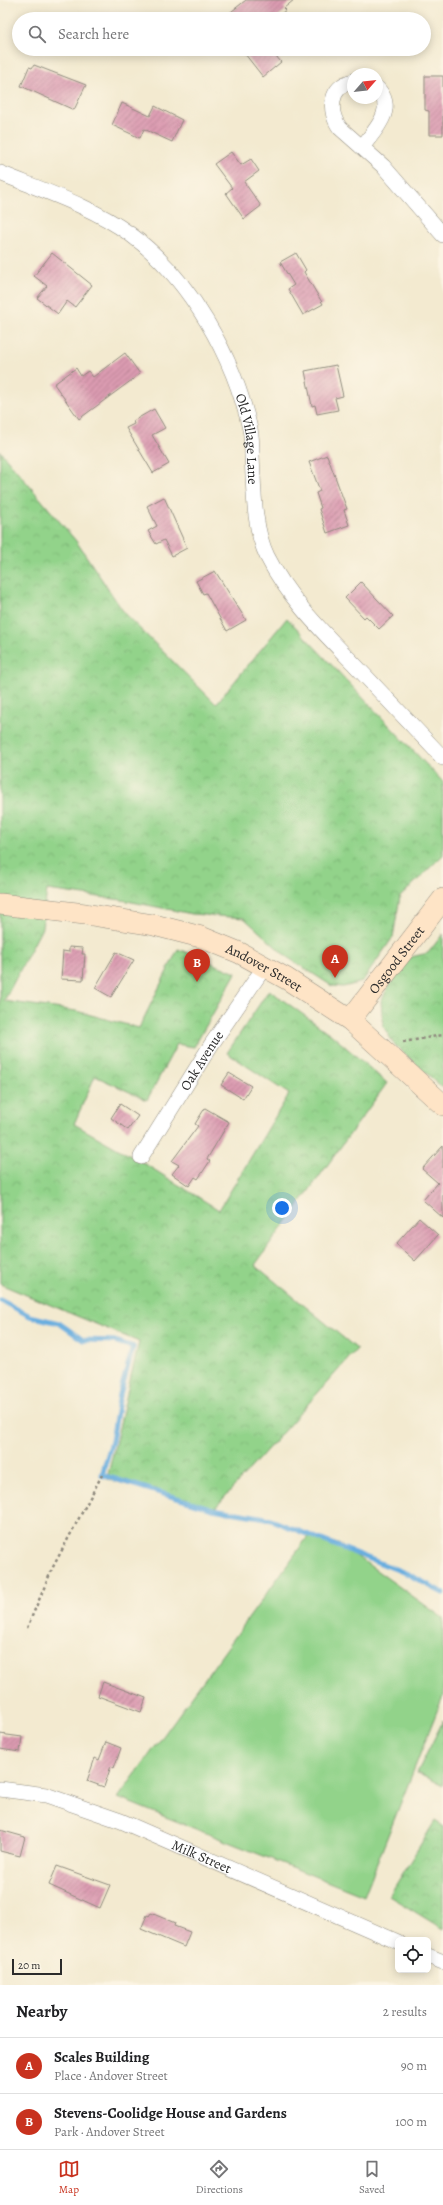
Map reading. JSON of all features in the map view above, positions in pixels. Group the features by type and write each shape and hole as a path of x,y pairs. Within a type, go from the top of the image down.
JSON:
{"main road":[{"name":"Osgood Street","path":"350,1020 443,899"},
{"name":"Andover Street","path":"0,904 85,914 162,927 201,937 265,966 350,1020 443,1105"}],"street":[{"path":"347,84 340,87 331,103 331,112 340,128 383,166 443,235"},
{"path":"362,147 384,118 386,109 385,100 383,97"},
{"name":"Old Village Lane","path":"0,173 69,200 128,234 155,255 185,289 218,343 242,399 251,432 258,523 266,553 275,571 300,607 443,758"},
{"name":"Oak Avenue","path":"141,1157 211,1045 265,966"},
{"name":"Milk Street","path":"0,1789 46,1795 121,1821 395,1941"},
{"path":"431,1957 443,1962"}],"path":[{"path":"403,1042 443,1035"},
{"path":"27,1628 53,1567 102,1475"}],"green space":[{"path":"0,451 76,541 125,614 216,704 287,618 443,782 443,855 400,897 393,937 362,982 343,987 332,986 287,957 244,918 192,914 122,900 47,890 42,928 4,1001 76,1011 139,1028 178,949 236,973 194,1047 177,1044 147,1100 95,1076 74,1124 145,1164 219,1210 289,1094 227,1053 269,990 333,1036 387,1083 255,1265 357,1349 215,1508 107,1479 139,1342 0,1284"},
{"path":"443,934 443,1088 394,1044 383,1026 381,1001 392,980 411,957 428,953"},
{"path":"309,1535 341,1545 443,1618 443,1696 364,1896 118,1798"},
{"path":"443,1721 443,1786 417,1773"},
{"path":"435,1821 443,1826 443,1929 389,1896"}],"building":[{"path":"246,0 294,0 284,8 286,10 283,12 231,12"},
{"path":"246,56 276,56 281,62 263,77"},
{"path":"34,65 86,85 74,110 21,86 29,67 32,68"},
{"path":"425,76 443,76 443,135 429,135 429,111 425,110"},
{"path":"122,103 150,116 155,106 182,120 172,142 144,129 140,138 112,125"},
{"path":"231,152 241,165 251,159 259,171 244,182 261,206 244,219 226,193 232,188 214,164"},
{"path":"52,253 92,285 75,307 67,301 58,314 37,298 47,286 34,276"},
{"path":"296,253 306,270 304,272 323,304 303,315 288,289 294,285 280,262"},
{"path":"125,353 140,374 79,419 54,384 76,368 81,376 88,371 93,377"},
{"path":"336,365 343,396 335,398 338,410 317,414 315,405 312,406 305,371"},
{"path":"154,409 165,428 152,435 169,464 153,473 126,428 134,424 133,421"},
{"path":"327,455 347,509 344,510 349,525 327,533 319,509 321,508 316,493 320,491 309,462"},
{"path":"164,497 187,548 172,556 164,540 156,544 148,531 157,526 147,506"},
{"path":"215,571 246,620 227,631 206,593 203,594 196,581"},
{"path":"361,582 393,616 379,629 366,616 364,618 345,598"},
{"path":"69,947 83,948 82,954 85,954 83,980 61,979 63,951 69,952"},
{"path":"116,952 134,960 111,997 95,988"},
{"path":"229,1073 251,1086 243,1099 221,1085"},
{"path":"120,1104 138,1116 128,1130 111,1118"},
{"path":"205,1108 229,1122 207,1159 210,1161 198,1179 195,1177 189,1186 172,1174 179,1165 172,1161 198,1126 195,1124"},
{"path":"443,1146 443,1218 423,1200 438,1183 422,1169"},
{"path":"419,1218 438,1235 415,1261 396,1244"},
{"path":"103,1682 146,1698 141,1712 98,1696"},
{"path":"0,1734 22,1737 20,1752 0,1749"},
{"path":"106,1742 121,1748 114,1768 111,1766 104,1787 87,1781 95,1758 99,1760"},
{"path":"0,1830 25,1837 20,1856 0,1851"},
{"path":"57,1866 110,1885 100,1908 49,1885"},
{"path":"151,1913 175,1923 174,1926 190,1932 184,1947 141,1929 147,1915 149,1916"}],"waterway":[{"path":"0,1300 30,1316 59,1323 83,1340 114,1341 133,1347 120,1394 112,1441 102,1475 213,1509 266,1518 408,1574 443,1593"}],"place":[{"name":"Scales Building","path":"335,978"},
{"name":"Stevens-Coolidge House and Gardens","path":"197,982"}]}
